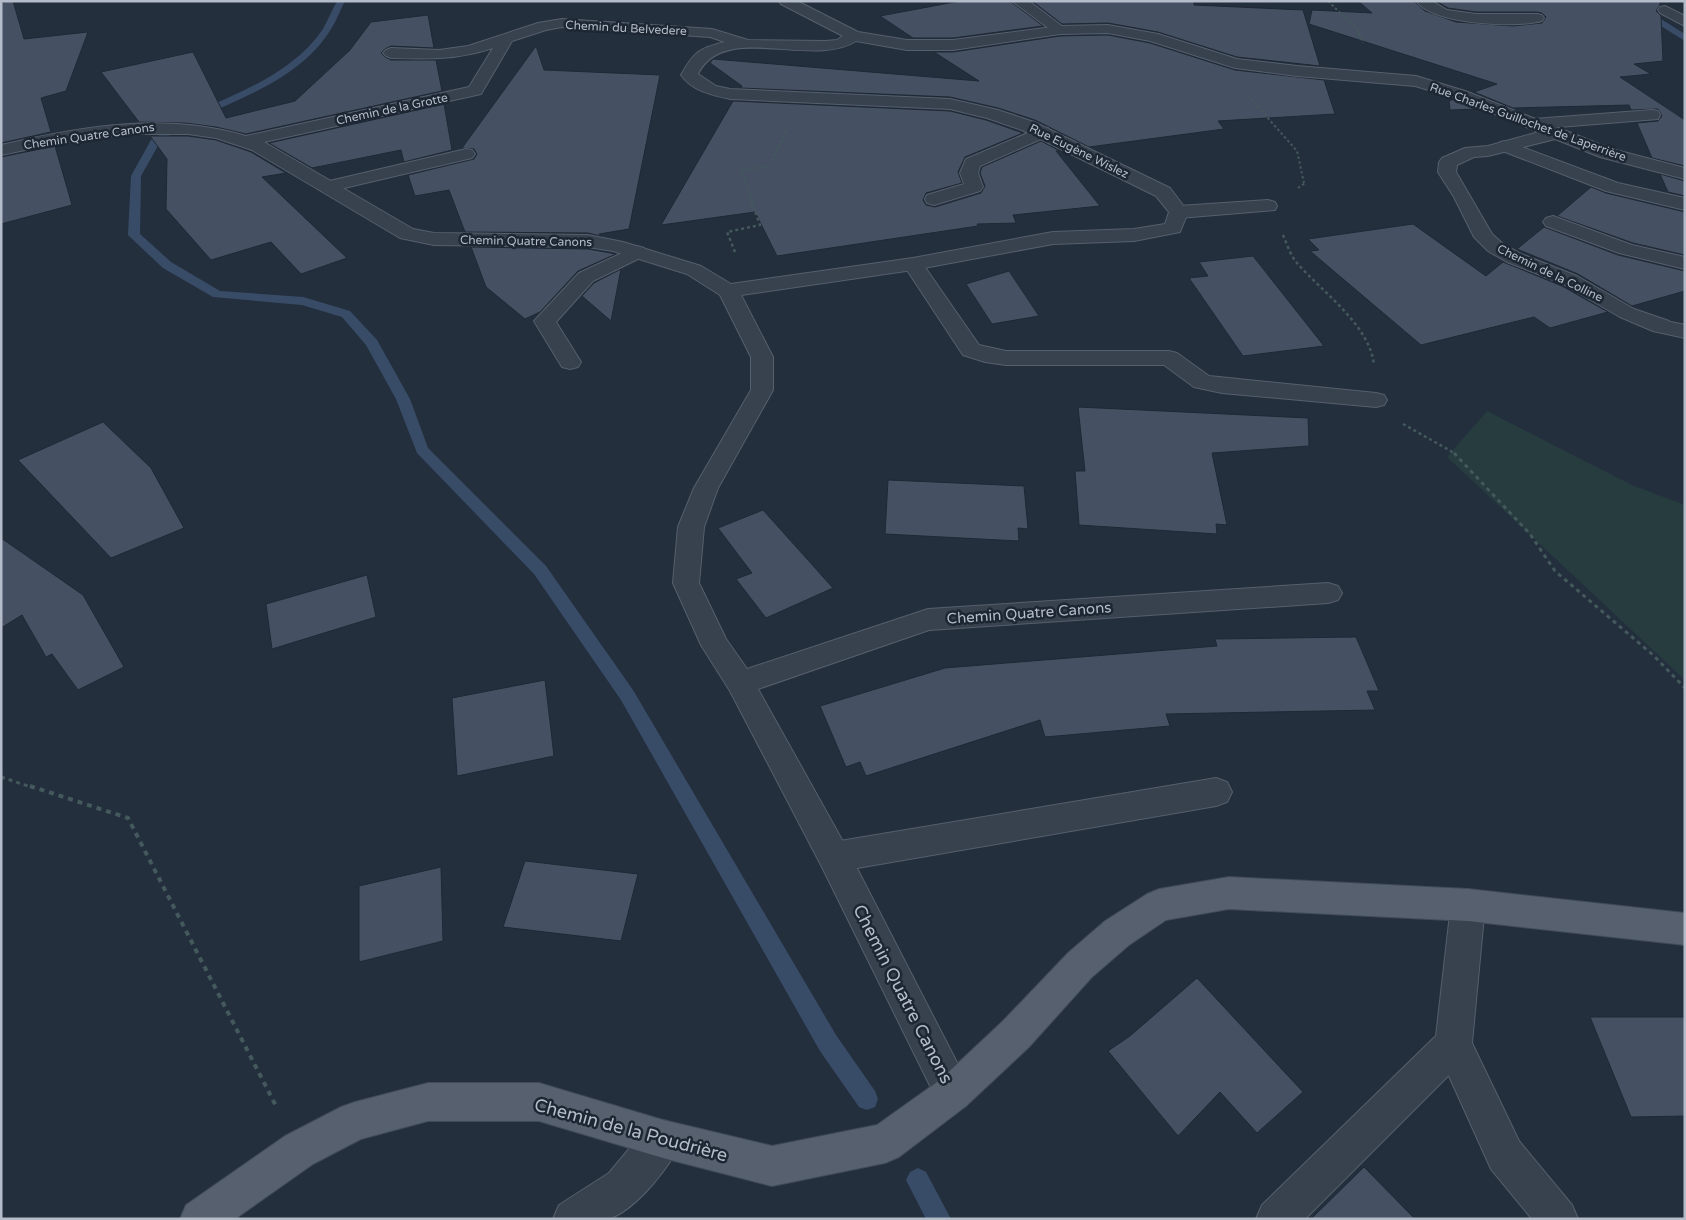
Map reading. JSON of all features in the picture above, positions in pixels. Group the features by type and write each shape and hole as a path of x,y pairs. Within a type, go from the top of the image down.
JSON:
{"main road":[{"name":"Chemin de la Poudrière","path":"200,1219 299,1150 355,1121 428,1102 540,1102 663,1140 772,1166 885,1144 953,1093 1016,1034 1080,965 1117,933 1159,905 1229,893 1468,905 1685,929"}],"street":[{"name":"Rue Charles Guillochet de Laperrière","path":"786,1 854,36 907,45 953,45 1060,30 1108,29 1153,38 1235,62 1297,71 1416,81 1459,94 1606,153 1685,174"},
{"path":"1019,1 1060,30"},
{"path":"1423,1 1425,5 1448,14 1478,20 1538,18"},
{"path":"1685,8 1665,10 1685,22"},
{"name":"Chemin du Belvedere","path":"391,53 439,55 471,50 543,26 562,23 712,33 744,43"},
{"name":"Rue Eugène Wislez","path":"854,36 841,44 744,43 723,47 705,54 696,60 689,75 710,90 730,94 950,104 992,114 1042,132 1163,192 1179,212"},
{"name":"Chemin de la Grotte","path":"246,141 476,91 507,37"},
{"path":"1534,124 1652,115"},
{"name":"Chemin Quatre Canons","path":"1,150 40,141 161,126 208,131 246,141 407,234 434,239 588,241 637,252 694,270 738,290 762,357 762,390 706,488 692,527 686,583 715,645 740,683 834,857 953,1093"},
{"path":"934,199 974,187 969,173 972,163 1042,132"},
{"name":"Chemin de la Colline","path":"1556,133 1506,146 1471,152 1448,162 1447,172 1463,197 1484,237 1495,247 1514,258 1570,280 1627,313 1661,326 1685,332"},
{"path":"1506,146 1612,187 1685,204"},
{"path":"327,187 466,154"},
{"path":"738,290 913,264 1053,238 1134,235 1173,228 1179,212 1268,206"},
{"path":"1553,222 1626,249 1685,263"},
{"path":"570,362 545,321 586,277 637,252"},
{"path":"913,264 971,350 985,355 1006,358 1169,358 1202,382 1222,386 1376,400"},
{"name":"Chemin Quatre Canons","path":"740,683 928,620 1328,593"},
{"path":"834,857 1216,792"},
{"path":"1468,905 1452,1046 1505,1156 1558,1219"},
{"path":"1276,1219 1452,1046"},
{"path":"573,1219 622,1187 663,1140"}],"path":[{"path":"1328,1 1356,28 1380,77"},
{"path":"1247,94 1297,151 1305,183"},
{"path":"738,290 727,232 760,225 741,170 770,166 801,98"},
{"path":"1296,184 1305,183"},
{"path":"1305,183 1268,206 1295,261 1352,319 1373,354 1376,400 1408,428 1456,454 1530,534 1555,571 1653,655 1685,688"},
{"path":"1,777 128,818 299,1150"}],"green space":[{"path":"1487,411 1632,485 1685,505 1685,680 1447,457"}],"building":[{"path":"13,1 24,39 88,32 66,91 41,98 51,132 1,143 1,2"},
{"path":"960,1 1010,1 1043,26 953,38 913,38 880,16"},
{"path":"1032,1 1194,1 1194,5 1303,10 1320,66 1237,57 1158,32 1108,23 1062,24"},
{"path":"1358,1 1414,1 1425,11 1456,22 1513,26 1542,23 1546,17 1542,13 1537,12 1476,12 1448,8 1436,1 1660,1 1656,11 1661,16 1663,61 1634,64 1651,74 1620,77 1685,120 1685,166 1652,158 1637,123 1658,121 1662,116 1658,109 1631,110 1629,105 1513,108 1474,92 1497,84 1309,24 1312,10 1372,13"},
{"path":"428,15 434,48 391,46 381,53 391,60 436,60 442,91 246,134 216,127 185,123 139,122 101,72 193,52 226,118 295,101 350,50 371,22"},
{"path":"1108,35 1150,43 1235,70 1324,80 1335,114 1218,121 1224,129 1089,147 1035,120 998,108 950,97 741,88 742,86 710,63 713,59 979,81 934,52 953,52 1060,36"},
{"path":"536,46 544,70 660,75 629,229 599,234 601,236 588,233 465,232 449,190 415,196 408,175 474,159 477,154 474,149 462,148"},
{"path":"1454,99 1477,109 1450,110 1449,101"},
{"path":"733,101 950,111 986,120 1023,133 965,157 958,172 962,183 926,193 923,200 926,205 935,207 981,193 985,186 980,173 982,167 1041,141 1060,151 1056,151 1100,206 1013,215 1016,223 977,224 978,226 777,256 755,212 661,225"},
{"path":"444,104 452,150 404,162 401,150 312,168 269,143"},
{"path":"150,136 188,136 216,140 251,152 286,173 262,177 347,258 301,274 271,242 211,260 166,209 167,159"},
{"path":"55,146 72,205 1,224 1,157"},
{"path":"1660,174 1685,181 1685,196 1668,192"},
{"path":"1591,187 1606,193 1685,212 1685,255 1633,243 1557,216"},
{"path":"1413,224 1486,276 1503,262 1562,286 1608,312 1550,328 1534,317 1421,345 1310,251 1319,250 1308,239"},
{"path":"1544,227 1618,255 1685,271 1685,291 1632,306 1578,274 1517,249"},
{"path":"471,247 588,249 616,254 578,271 540,312 525,319 486,287"},
{"path":"1253,256 1324,346 1243,356 1189,278 1208,276 1199,262"},
{"path":"621,269 611,321 582,296 594,283"},
{"path":"1009,271 1039,316 992,324 966,284"},
{"path":"1078,407 1308,418 1309,446 1212,453 1227,525 1216,524 1217,534 1079,525 1075,471 1085,471"},
{"path":"103,422 151,468 184,528 111,558 18,460"},
{"path":"888,480 1024,486 1028,529 1018,528 1019,541 885,534"},
{"path":"763,510 833,588 766,618 736,579 752,573 718,528"},
{"path":"1,538 83,595 124,667 78,690 52,654 46,657 22,615 1,628"},
{"path":"367,575 376,617 272,649 266,604"},
{"path":"1356,637 1379,691 1367,691 1375,710 1166,714 1170,726 1045,737 1040,720 866,776 860,762 846,767 820,706 945,668 1217,646 1215,639"},
{"path":"545,680 554,756 457,776 452,698"},
{"path":"525,861 638,874 621,941 503,927"},
{"path":"441,867 443,941 359,962 359,886"},
{"path":"1197,978 1303,1092 1257,1133 1220,1092 1178,1136 1108,1051 1130,1036"},
{"path":"1590,1017 1685,1017 1685,1116 1631,1117"},
{"path":"1364,1167 1415,1219 1311,1219"}],"waterway":[{"path":"199,114 252,90 286,70 315,45 327,29 341,1"},
{"path":"1643,11 1685,38"},
{"path":"166,134 155,142 136,176 134,235 167,265 217,294 303,301 346,314 372,343 403,399 422,450 540,570 627,695 828,1043 867,1099"},
{"path":"918,1180 939,1219"}]}
